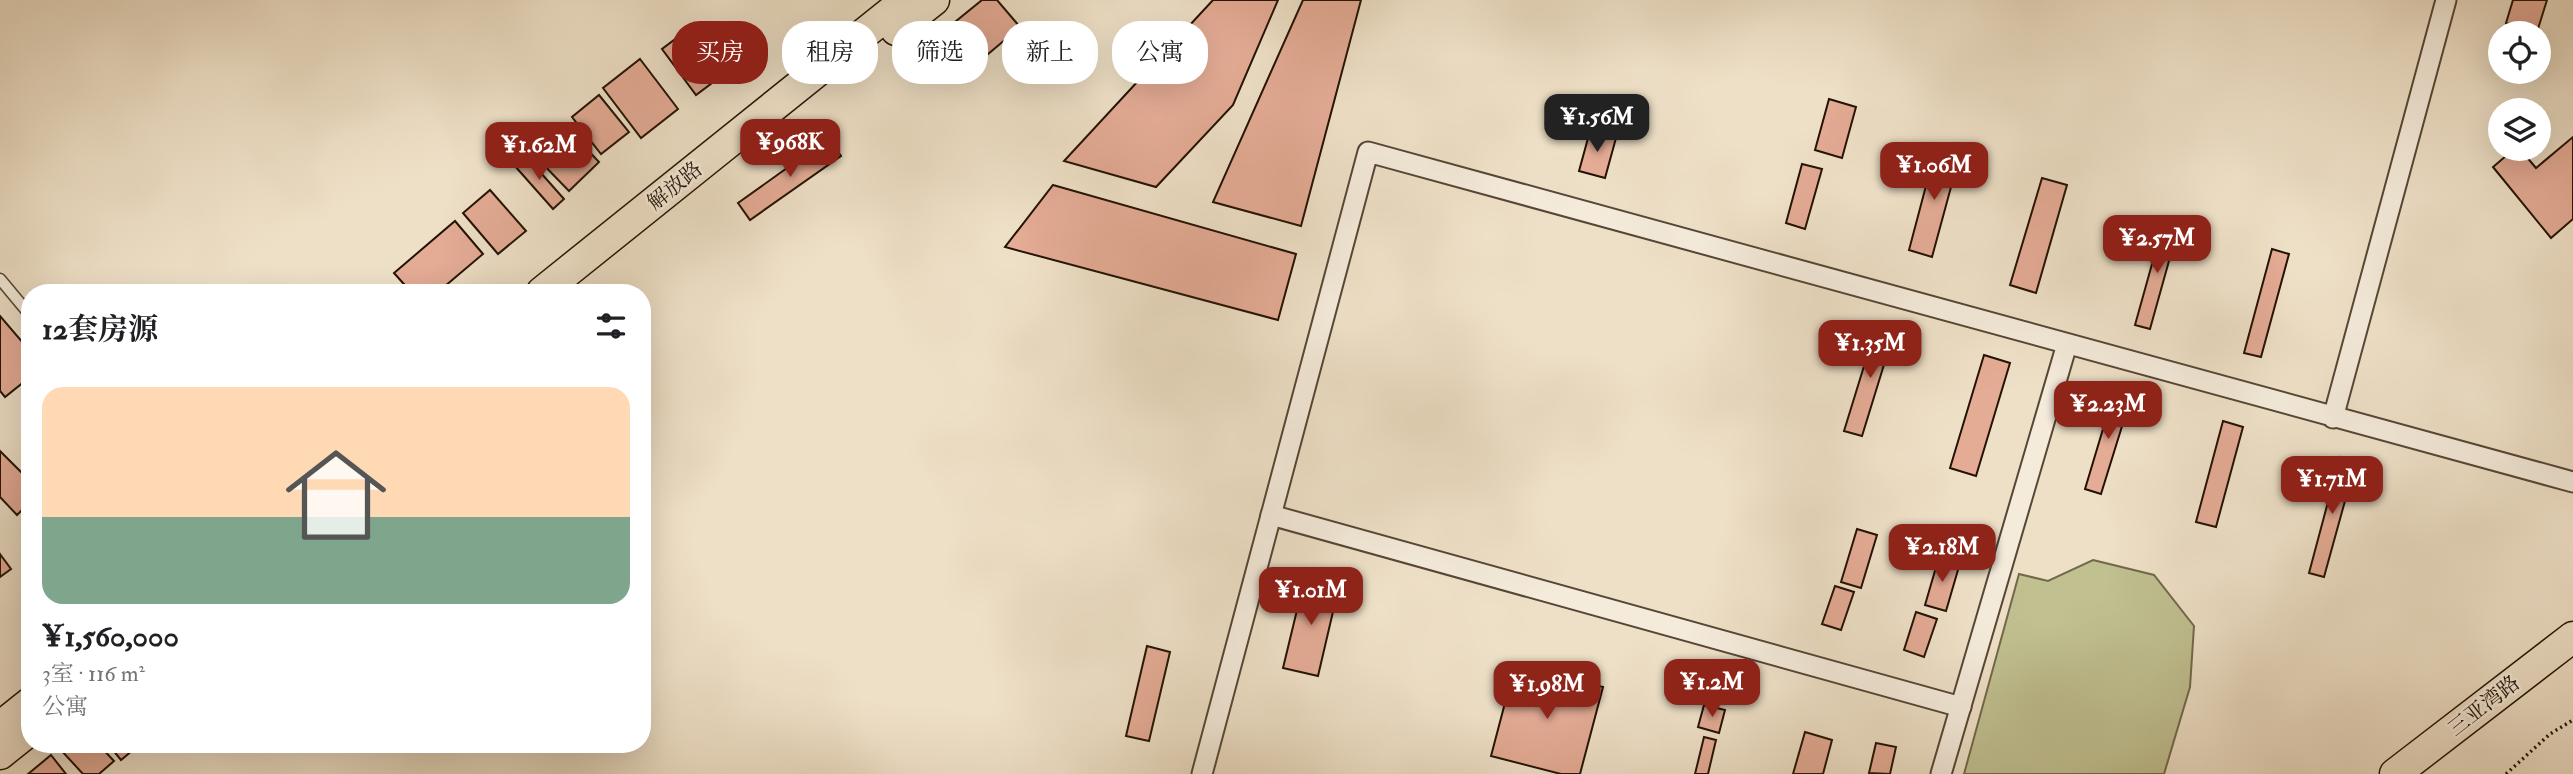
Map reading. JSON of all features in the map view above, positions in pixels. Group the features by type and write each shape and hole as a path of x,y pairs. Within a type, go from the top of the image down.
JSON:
{"main road":[{"name":"解放路","path":"552,284 906,0"},
{"path":"582,284 934,0"},
{"name":"三亚湾路","path":"2395,774 2573,637"},
{"name":"三亚湾路","path":"2428,774 2573,662"},
{"path":"0,727 21,710"},
{"path":"0,754 21,737"}],"street":[{"path":"2333,418 2446,0"},
{"path":"1202,774 1368,152 2573,482"},
{"path":"1941,774 2067,345"},
{"path":"1271,515 1961,707"}],"lane":[{"path":"0,279 21,304"}],"path":[{"path":"2506,774 2550,734 2573,720"}],"green space":[{"path":"2093,560 2154,575 2194,626 2190,687 2164,774 1964,774 2019,574 2048,581"}],"building":[{"path":"982,0 997,0 1015,21 1002,21 1002,42 988,54 988,21 956,21"},
{"path":"1213,0 1278,0 1233,105 1156,187 1064,161 1135,84 1208,84 1208,21 1194,21"},
{"path":"1303,0 1361,0 1301,226 1213,202"},
{"path":"2513,0 2547,0 2540,21 2507,21"},
{"path":"672,42 672,63 662,49"},
{"path":"640,59 678,109 641,138 603,88"},
{"path":"688,84 711,84 696,95"},
{"path":"599,95 629,132 601,154 572,117"},
{"path":"1829,99 1856,107 1842,158 1815,150"},
{"path":"564,125 599,162 569,191 534,155"},
{"path":"1590,131 1616,138 1605,178 1579,171"},
{"path":"2573,137 2573,219 2551,238 2493,167 2500,161 2530,161 2536,168 2544,161 2551,161 2551,155"},
{"path":"829,138 841,156 750,220 738,203"},
{"path":"1936,148 1960,154 1932,257 1909,250"},
{"path":"525,155 564,199 553,209 514,165"},
{"path":"1802,164 1822,169 1805,229 1786,223"},
{"path":"2042,178 2067,185 2036,293 2010,285"},
{"path":"1053,185 1296,254 1278,320 1005,247"},
{"path":"490,190 526,231 498,254 463,213"},
{"path":"455,221 483,254 447,284 404,284 394,273"},
{"path":"2164,221 2179,225 2150,329 2135,325"},
{"path":"2272,249 2289,254 2261,357 2244,353"},
{"path":"0,316 21,340 21,384 5,397 0,391"},
{"path":"1877,324 1895,329 1862,436 1844,431"},
{"path":"1984,355 2010,363 1976,476 1950,468"},
{"path":"2115,389 2132,394 2101,494 2085,489"},
{"path":"2223,421 2243,427 2216,527 2196,522"},
{"path":"0,451 21,472 21,511 17,515 0,497"},
{"path":"2340,457 2356,461 2324,577 2309,573"},
{"path":"1857,529 1877,535 1861,588 1841,582"},
{"path":"0,554 11,569 0,577"},
{"path":"1939,557 1960,563 1946,611 1925,605"},
{"path":"1305,577 1339,586 1318,676 1283,668"},
{"path":"1835,586 1854,592 1841,630 1822,624"},
{"path":"1916,612 1937,619 1924,657 1904,650"},
{"path":"1147,646 1170,652 1149,741 1126,736"},
{"path":"1515,665 1603,687 1580,774 1561,774 1491,756"},
{"path":"1704,705 1725,710 1719,733 1698,727"},
{"path":"1805,732 1832,740 1823,774 1793,774"},
{"path":"1704,737 1716,740 1708,774 1695,774"},
{"path":"1876,743 1896,747 1890,774 1869,773"},
{"path":"64,753 106,753 114,761 99,774 83,774"},
{"path":"115,753 129,753 121,760"},
{"path":"51,755 66,774 28,774"}]}
